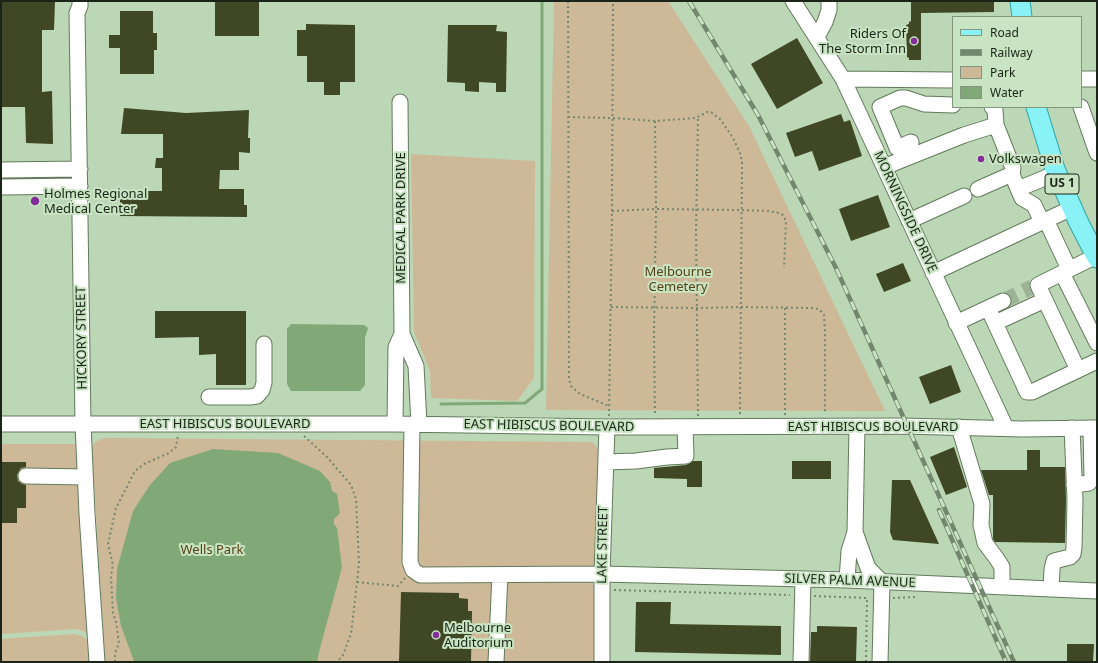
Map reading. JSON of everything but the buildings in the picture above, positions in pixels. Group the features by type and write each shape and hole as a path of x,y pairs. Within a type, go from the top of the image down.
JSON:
{"main road":[{"path":"1020,1 1022,16"},
{"name":"US 1","path":"1036,108 1057,173 1096,257"}],"street":[{"name":"MORNINGSIDE DRIVE","path":"793,1 843,79 1006,428"},
{"path":"816,37 825,22 829,10 828,1"},
{"name":"HICKORY STREET","path":"77,5 83,424 97,662"},
{"path":"843,79 952,80"},
{"path":"911,142 897,148 880,107 900,98 906,98 924,104 952,105"},
{"name":"MEDICAL PARK DRIVE","path":"400,102 402,334 416,366 416,424 410,562 413,570"},
{"path":"993,108 995,110 996,124 1013,168 1012,174 1022,198 1034,205 1044,221 1097,343"},
{"path":"1080,108 1097,150"},
{"path":"884,167 964,135 996,124"},
{"path":"1,170 80,168"},
{"path":"1018,188 1057,173"},
{"path":"978,189 1012,174"},
{"path":"1,187 80,186"},
{"path":"909,221 964,196"},
{"path":"934,273 1072,208"},
{"path":"1078,370 1045,300 1035,286 1096,257"},
{"path":"995,323 1045,300"},
{"path":"956,323 1003,301"},
{"path":"988,308 1027,392 1032,392 1097,360"},
{"name":"MEDICAL PARK DRIVE","path":"395,424 396,347 402,334"},
{"path":"209,397 257,396 262,390 264,382 264,344"},
{"name":"EAST HIBISCUS BOULEVARD","path":"1,424 416,424 607,427 902,426 1094,428"},
{"name":"LAKE STREET","path":"602,662 602,574 607,427"},
{"path":"606,462 636,461 686,456 692,427"},
{"path":"847,580 849,551 855,532 857,427"},
{"path":"959,427 982,504 981,525 985,543 1002,567 1002,586"},
{"path":"1051,588 1054,562 1070,557 1073,554 1076,535 1072,428"},
{"path":"1074,485 1090,483 1092,478 1094,428"},
{"path":"26,476 85,477"},
{"path":"855,532 868,568 882,582 874,598 880,662"},
{"name":"SILVER PALM AVENUE","path":"413,570 420,575 602,574 847,580 1097,590"},
{"path":"496,662 500,574"},
{"path":"801,662 803,579"}],"path":[{"path":"568,1 569,379 572,386 580,394 609,406 613,1"},
{"path":"568,116 655,121 698,117 707,112 711,112 721,120 737,146 742,163 740,427"},
{"path":"692,427 697,308 696,210 698,117"},
{"path":"655,121 655,427"},
{"path":"612,211 656,209 741,210 779,213 784,217 787,228 784,268"},
{"path":"611,307 815,308 820,310 824,315 825,427"},
{"path":"785,308 785,427"},
{"path":"115,662 114,653 119,643 113,613 111,576 113,564 108,544 116,508 135,471 144,464 169,453 176,447 181,424"},
{"path":"292,424 327,457 351,485 356,498 359,563 357,582 351,634 343,655 338,662"},
{"path":"357,582 398,586 413,570"},
{"path":"614,597 614,590 874,598 917,597"}],"green space":[{"name":"Melbourne Cemetery","path":"554,1 668,1 749,126 885,411 546,410"},
{"path":"411,154 535,161 534,378 517,401 431,398 430,371 414,332"},
{"name":"Wells Park","path":"104,438 592,442 599,449 594,662 105,662 92,449 95,442"},
{"path":"1,444 79,444 90,636 83,631 75,629 1,634"},
{"path":"75,634 82,636 87,640 89,662 1,662 1,639"}],"water":[{"path":"291,324 364,325 368,328 365,338 365,385 360,391 291,391 287,384 287,329"},
{"path":"213,449 278,453 320,471 330,482 332,491 337,494 340,513 334,519 334,524 337,528 342,567 317,662 134,661 121,626 116,598 117,569 133,511 150,485 170,463"}],"waterway":[{"path":"441,404 525,403 542,389 542,1"}],"tunnel":[{"path":"1003,301 1032,287"}],"railway":[{"path":"689,1 758,115 836,268 1014,662"},
{"path":"939,510 1006,662"}],"place":[{"name":"Riders Of The Storm Inn","path":"914,41"},
{"name":"Volkswagen","path":"981,159"},
{"name":"Holmes Regional Medical Center","path":"35,201"},
{"name":"Melbourne Auditorium","path":"436,635"}]}
